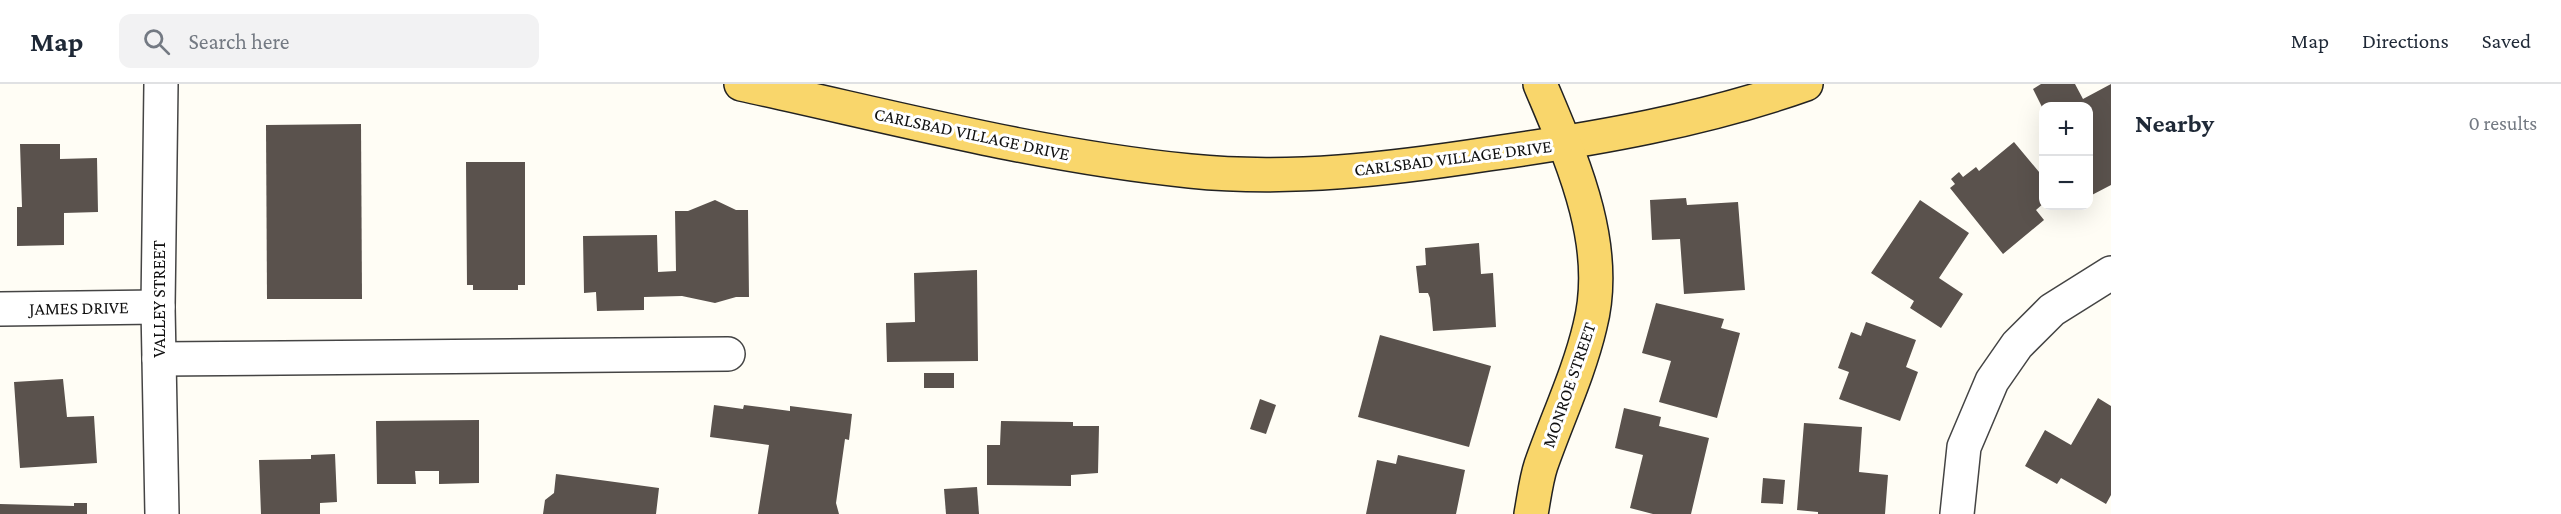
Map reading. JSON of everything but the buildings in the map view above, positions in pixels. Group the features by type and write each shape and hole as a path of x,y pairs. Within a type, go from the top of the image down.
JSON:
{"main road":[{"name":"CARLSBAD VILLAGE DRIVE","path":"741,84 1076,156 1231,174 1370,171 1565,143 1759,101 1806,84"},
{"name":"MONROE STREET","path":"1531,514 1540,468 1590,327 1595,302 1593,247 1586,207 1565,143 1540,84"}],"street":[{"name":"VALLEY STREET","path":"161,84 158,307 162,514"},
{"path":"1957,514 1964,447 1992,381 2017,345 2052,310 2111,273"},
{"name":"JAMES DRIVE","path":"0,309 158,307"},
{"path":"159,359 728,354"}]}
